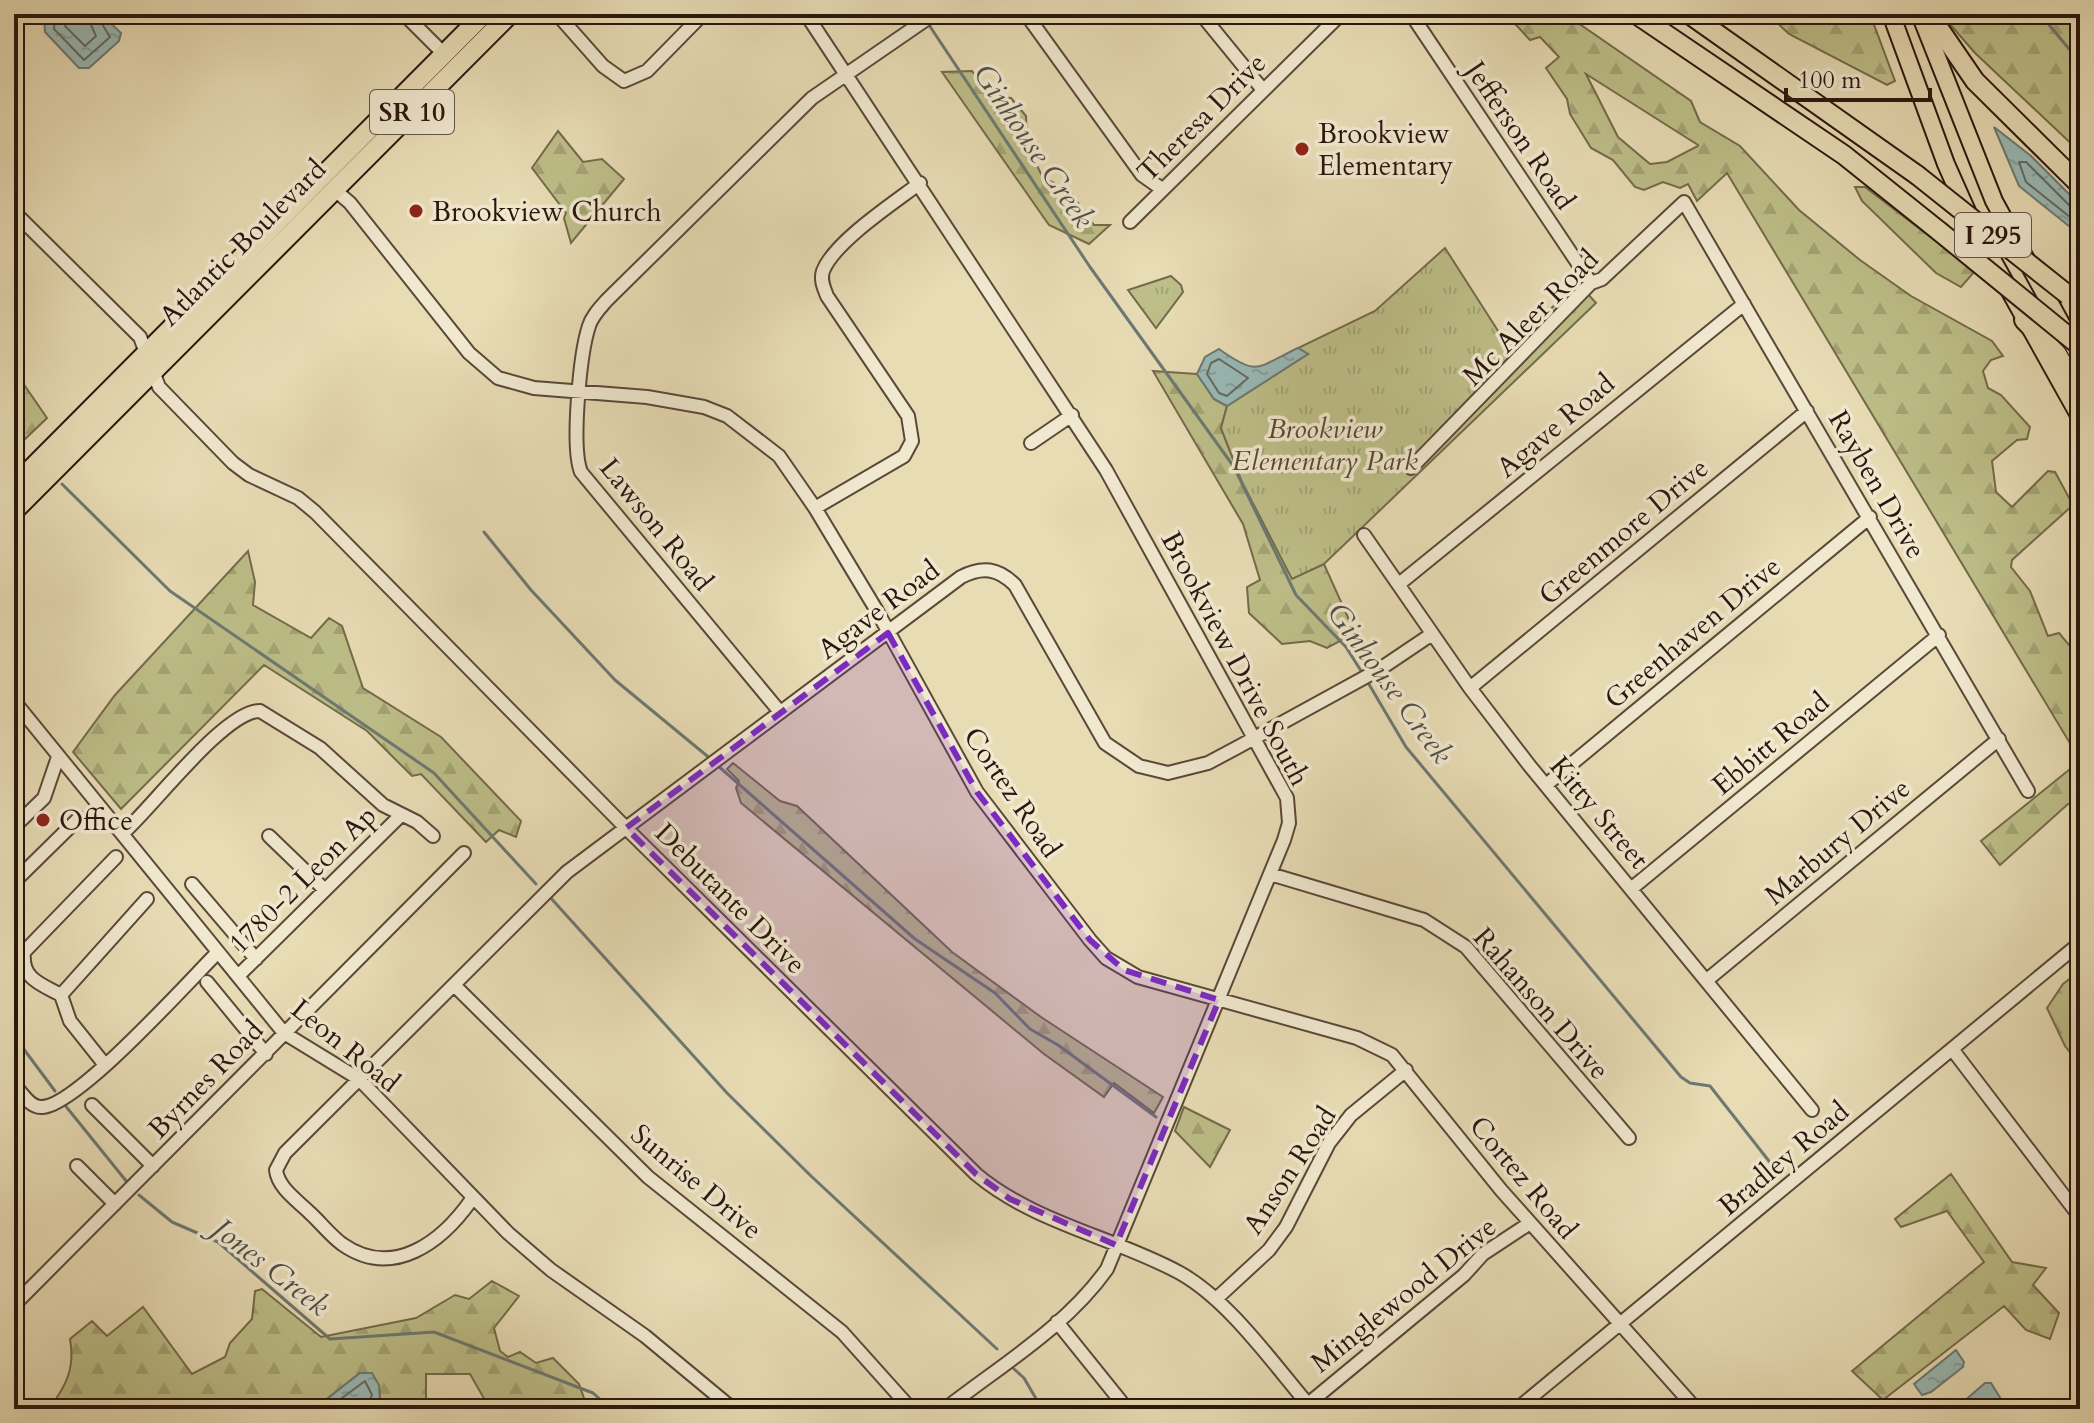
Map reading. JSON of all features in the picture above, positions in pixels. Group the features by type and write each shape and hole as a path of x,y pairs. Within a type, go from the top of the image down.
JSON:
{"highway":[{"name":"Atlantic Boulevard","path":"14,511 314,211 327,184 340,170 341,157 484,14"},
{"name":"Atlantic Boulevard","path":"14,486 145,352 510,14"},
{"name":"I 295","path":"1636,14 1844,155 2080,346"},
{"name":"I 295","path":"1689,14 1917,175 2074,300"},
{"path":"1929,14 1975,81 2080,185"},
{"path":"2024,320 2057,354 2080,394"}],"main road":[{"path":"1891,14 1946,164 1974,227 2080,417"},
{"path":"1920,14 1994,201 2080,358"}],"street":[{"path":"404,14 444,54"},
{"path":"557,14 603,66 624,81 647,71 703,14"},
{"name":"Brookview Drive South","path":"806,14 1106,470 1255,738 1288,807 1289,823 1270,874 1098,1282 1057,1322 945,1409"},
{"name":"Lawson Road","path":"780,712 581,472 575,447 587,333 595,314 777,131 846,73 934,14"},
{"path":"1026,14 1142,175 1162,189"},
{"path":"1201,14 1263,90"},
{"name":"Theresa Drive","path":"1130,222 1341,14"},
{"name":"Jefferson Road","path":"1411,14 1591,283"},
{"path":"815,508 904,456 912,441 908,416 827,296 822,279 824,268 865,224 920,183"},
{"name":"Cortez Road","path":"327,184 350,203 483,368 512,384 671,401 727,416 779,456 815,508 977,792 1098,949 1138,977 1383,1048 1406,1070 1530,1223 1696,1409"},
{"name":"Mc Aleer Road","path":"1411,468 1591,283 1602,279 1684,202"},
{"name":"Rayben Drive","path":"1684,202 2028,791"},
{"name":"Debutante Drive","path":"14,212 140,337 159,387 233,463 298,498 315,512 626,828 976,1174 1010,1199 1179,1273 1216,1299 1310,1406"},
{"name":"Agave Road","path":"1399,584 1744,304"},
{"name":"Greenmore Drive","path":"1470,688 1807,411"},
{"path":"1031,443 1072,415"},
{"name":"Greenhaven Drive","path":"1546,785 1870,517"},
{"name":"Kitty Street","path":"1364,535 1470,688 1812,1110"},
{"name":"Agave Road","path":"472,1199 433,1244 407,1255 373,1258 342,1244 277,1178 277,1162 567,872 961,577 975,570 989,569 1005,575 1015,585 1105,743 1121,757 1168,773 1208,763 1380,669 1432,634"},
{"name":"Ebbitt Road","path":"1631,889 1939,635"},
{"name":"Leon Road","path":"14,701 284,1033 359,1079 466,1187 472,1199 551,1270 645,1336 733,1409"},
{"path":"123,833 164,787 233,722 260,711 320,748 383,805 417,822 433,836"},
{"name":"Marbury Drive","path":"1707,980 1999,739"},
{"path":"14,827 44,798 58,757"},
{"name":"1780-2 Leon Ap","path":"238,976 400,816"},
{"path":"14,882 79,818"},
{"path":"269,836 325,890"},
{"name":"Byrnes Road","path":"16,1298 115,1204 464,853"},
{"path":"105,1065 70,1021 61,995 36,983 23,961 24,952 38,934 116,857"},
{"name":"Rahanson Drive","path":"1270,874 1424,920 1466,947 1629,1138"},
{"path":"192,884 256,959"},
{"path":"61,995 147,899"},
{"name":"Bradley Road","path":"1517,1409 2080,943"},
{"path":"14,1084 33,1105 42,1107 59,1102 105,1065 218,952"},
{"path":"207,982 266,1054"},
{"name":"Sunrise Drive","path":"454,985 648,1177 842,1332 911,1409"},
{"path":"1952,1049 2080,1217"},
{"name":"Anson Road","path":"1216,1299 1278,1238 1329,1143 1351,1115 1406,1070"},
{"path":"92,1105 153,1166"},
{"path":"77,1166 115,1204"},
{"name":"Minglewood Drive","path":"1310,1406 1464,1275 1483,1254 1530,1223"},
{"path":"1057,1322 1127,1409"}],"highlighted area":[{"path":"888,633 977,792 1090,940 1124,970 1219,1000 1116,1245 1010,1199 976,1174 626,828"}],"green space":[{"path":"1506,14 1565,14 1691,101 1700,122 1740,146 1799,210 1860,260 1911,296 1992,341 2003,356 1991,360 1983,371 1988,388 2001,395 2030,427 2027,439 2017,440 1992,461 1996,492 2012,507 2048,471 2055,472 2073,505 2012,560 2011,567 2030,591 2048,636 2059,633 2080,658 2080,760 1727,173 1697,201 1688,184 1680,188 1663,182 1644,190 1635,187 1613,160 1591,148 1570,114 1567,99 1546,68 1559,57 1540,37 1530,40","holes":["1586,74 1698,145 1667,162 1650,164 1618,137"]},
{"path":"1768,14 1870,14 1895,81 1887,85 1789,34"},
{"path":"1941,14 2080,14 2080,152 1975,53"},
{"path":"972,71 990,96 1011,98 1026,116 1027,145 1043,178 1068,189 1094,225 1110,225 1089,244 1049,225 942,72"},
{"path":"558,131 583,162 602,159 624,179 571,243 564,218 566,213 532,168"},
{"path":"1855,187 1865,187 1975,271 1961,287 1936,273 1862,201"},
{"name":"Brookview Elementary Park","path":"1445,248 1509,348 1578,283 1596,303 1324,564 1292,579 1242,482 1221,428 1227,406 1308,354 1298,348 1375,311"},
{"path":"1171,276 1181,285 1183,292 1156,328 1128,290"},
{"path":"14,370 47,418 24,440 14,429"},
{"path":"1153,371 1197,374 1214,399 1227,406 1221,428 1242,482 1293,578 1324,564 1355,633 1327,648 1310,641 1282,644 1249,613 1247,587 1260,580 1243,524"},
{"path":"248,551 255,582 253,605 311,638 329,618 342,626 363,688 441,737 521,821 516,837 499,830 486,842 421,774 412,776 367,731 264,665 121,809 73,752 115,695"},
{"path":"2080,761 2080,804 2068,804 2000,865 1981,841"},
{"path":"733,763 780,801 797,806 952,952 1041,1017 1163,1097 1154,1113 1114,1083 1104,1097 1044,1054 741,803 736,788 739,781 727,769"},
{"path":"2080,971 2080,1065 2065,1046 2047,1008 2063,984"},
{"path":"1184,1107 1230,1130 1210,1167 1175,1131"},
{"path":"1951,1174 2012,1262 2046,1268 2033,1285 2059,1313 2050,1339 2026,1330 2004,1306 1883,1400 1852,1371 1984,1262 1947,1211 1901,1227 1895,1219"},
{"path":"492,1281 519,1296 494,1328 500,1351 508,1357 520,1352 536,1363 553,1358 579,1384 586,1404 576,1409 490,1409 470,1374 426,1374 426,1409 387,1409 380,1401 379,1385 360,1373 314,1409 50,1407 68,1375 70,1339 92,1321 107,1336 143,1307 192,1374 225,1357 230,1343 252,1319 255,1291 262,1289 321,1337 416,1318 455,1295 469,1299"}],"water":[{"path":"51,14 101,14 121,33 119,41 89,68 79,68 45,32 44,20"},
{"path":"1994,127 2031,156 2080,205 2080,235 2019,186"},
{"path":"1298,348 1308,354 1227,406 1214,399 1197,374 1205,357 1219,349 1242,363 1257,366"},
{"path":"1956,1350 1964,1362 1963,1367 1931,1392 1922,1395 1914,1384"},
{"path":"360,1373 372,1373 379,1385 380,1401 370,1409 314,1409"},
{"path":"1985,1383 1991,1383 2004,1404 1997,1409 1955,1409"}],"waterway":[{"path":"2040,14 2080,62"},
{"name":"Ginhouse Creek","path":"927,22 1090,267 1234,467 1296,595 1346,647 1363,674"},
{"path":"62,484 170,591 434,773 536,884"},
{"path":"484,532 531,590 615,680 712,760"},
{"name":"Ginhouse Creek","path":"1367,681 1406,747 1681,1077 1690,1083 1710,1086 1776,1170"},
{"path":"717,765 915,939 995,993 1030,1029 1058,1045 1156,1117"},
{"path":"549,896 727,1093 811,1176 997,1349"},
{"name":"Jones Creek","path":"14,1036 55,1091"},
{"name":"Jones Creek","path":"64,1104 127,1182"},
{"name":"Jones Creek","path":"139,1195 172,1222 218,1242 330,1339 434,1332 593,1393 611,1409"},
{"path":"1014,1369 1024,1378 1042,1409"}],"place":[{"name":"Brookview Elementary","path":"1302,149"},
{"name":"Brookview Church","path":"416,211"},
{"name":"Office","path":"43,820"}]}
